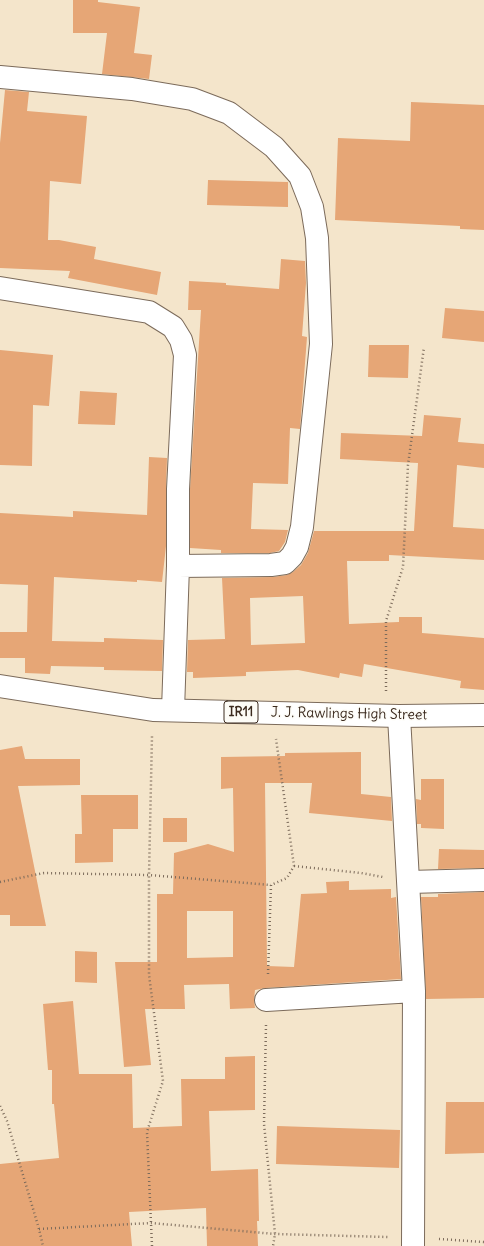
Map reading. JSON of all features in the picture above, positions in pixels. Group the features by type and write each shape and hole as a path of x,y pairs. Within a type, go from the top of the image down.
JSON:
{"street":[{"path":"0,77 132,89 192,99 229,114 274,147 300,176 312,207 317,238 321,344 302,528 297,547 292,556 285,563 271,565 178,566"},
{"path":"0,288 149,312 173,327 181,340 185,355 178,489 178,566 163,710"},
{"name":"J. J. Rawlings High Street","path":"0,686 163,710 393,716 484,715"},
{"path":"393,716 409,882 414,992 413,1242"},
{"path":"409,882 484,880"},
{"path":"266,1000 414,992"}],"path":[{"path":"393,716 386,621 403,567 408,465 424,348"},
{"path":"152,1246 147,1132 163,1081 149,975 149,875 163,710"},
{"path":"294,866 361,873 409,882"},
{"path":"0,882 44,873 149,875 271,885"},
{"path":"0,1106 7,1121 40,1229 43,1246"},
{"path":"40,1229 151,1223 275,1234 413,1242 484,1242"}],"building":[{"path":"73,0 98,0 98,2 140,7 134,53 152,55 149,79 102,74 107,33 73,33"},
{"path":"5,90 29,92 27,111 87,116 81,184 50,181 48,240 59,240 96,247 94,259 161,272 157,295 68,278 70,271 0,268 0,143"},
{"path":"411,102 484,105 484,230 460,229 460,226 335,220 338,138 410,141"},
{"path":"208,180 288,182 288,207 207,205"},
{"path":"281,259 305,261 306,283 302,336 307,337 300,429 290,428 288,484 253,483 251,529 288,530 285,542 279,551 270,553 221,553 221,550 190,548 190,489 201,310 188,310 189,281 226,283 226,285 279,289"},
{"path":"445,308 484,311 484,342 442,338"},
{"path":"369,345 409,345 408,378 368,377"},
{"path":"0,350 53,355 49,406 33,405 32,466 0,465"},
{"path":"80,391 117,393 115,425 78,424"},
{"path":"424,415 461,418 458,442 484,444 484,468 457,465 453,527 484,529 484,560 389,555 389,561 347,561 349,624 399,622 399,617 422,617 422,633 484,638 484,690 460,688 461,681 364,664 362,677 340,673 339,678 298,670 246,672 246,676 193,678 193,672 187,672 188,640 225,639 222,578 273,577 287,575 293,572 301,565 308,553 314,531 414,531 418,463 340,459 341,433 422,436","holes":["303,596 305,643 251,645 250,598"]},
{"path":"149,457 167,458 166,546 162,582 54,577 52,641 104,642 104,638 163,640 162,671 104,670 104,667 51,666 50,674 25,673 25,658 0,658 0,632 27,632 28,585 0,584 0,513 73,517 73,511 147,515"},
{"path":"22,746 25,759 80,759 80,785 18,786 46,926 10,926 10,915 0,915 0,750"},
{"path":"361,752 361,794 391,797 392,821 309,813 312,783 265,783 267,966 294,967 301,894 327,893 326,882 349,881 349,890 391,889 391,898 396,897 401,979 265,988 255,990 255,1008 230,1009 229,984 184,985 185,1009 145,1009 151,1065 124,1067 115,962 157,962 157,894 173,894 174,853 208,844 234,852 233,788 221,789 221,757 285,756 285,753","holes":["187,911 233,911 233,957 187,958"]},
{"path":"421,779 444,779 444,829 421,828 421,824 417,824 416,799 421,800"},
{"path":"81,795 138,795 138,829 113,829 113,862 75,863 75,834 82,834"},
{"path":"163,818 187,818 187,842 163,842"},
{"path":"439,849 484,850 484,868 438,869"},
{"path":"484,892 484,998 426,999 421,897 438,897 438,894"},
{"path":"75,951 97,952 97,983 75,982"},
{"path":"73,1001 79,1074 132,1074 133,1128 182,1126 181,1079 225,1079 225,1057 255,1056 255,1110 209,1111 211,1171 258,1169 258,1246 207,1246 206,1208 129,1212 132,1246 0,1246 0,1164 59,1158 54,1104 52,1104 52,1070 48,1070 43,1004"},
{"path":"446,1102 484,1102 484,1153 445,1154"},
{"path":"277,1126 400,1130 399,1168 276,1164"}]}
